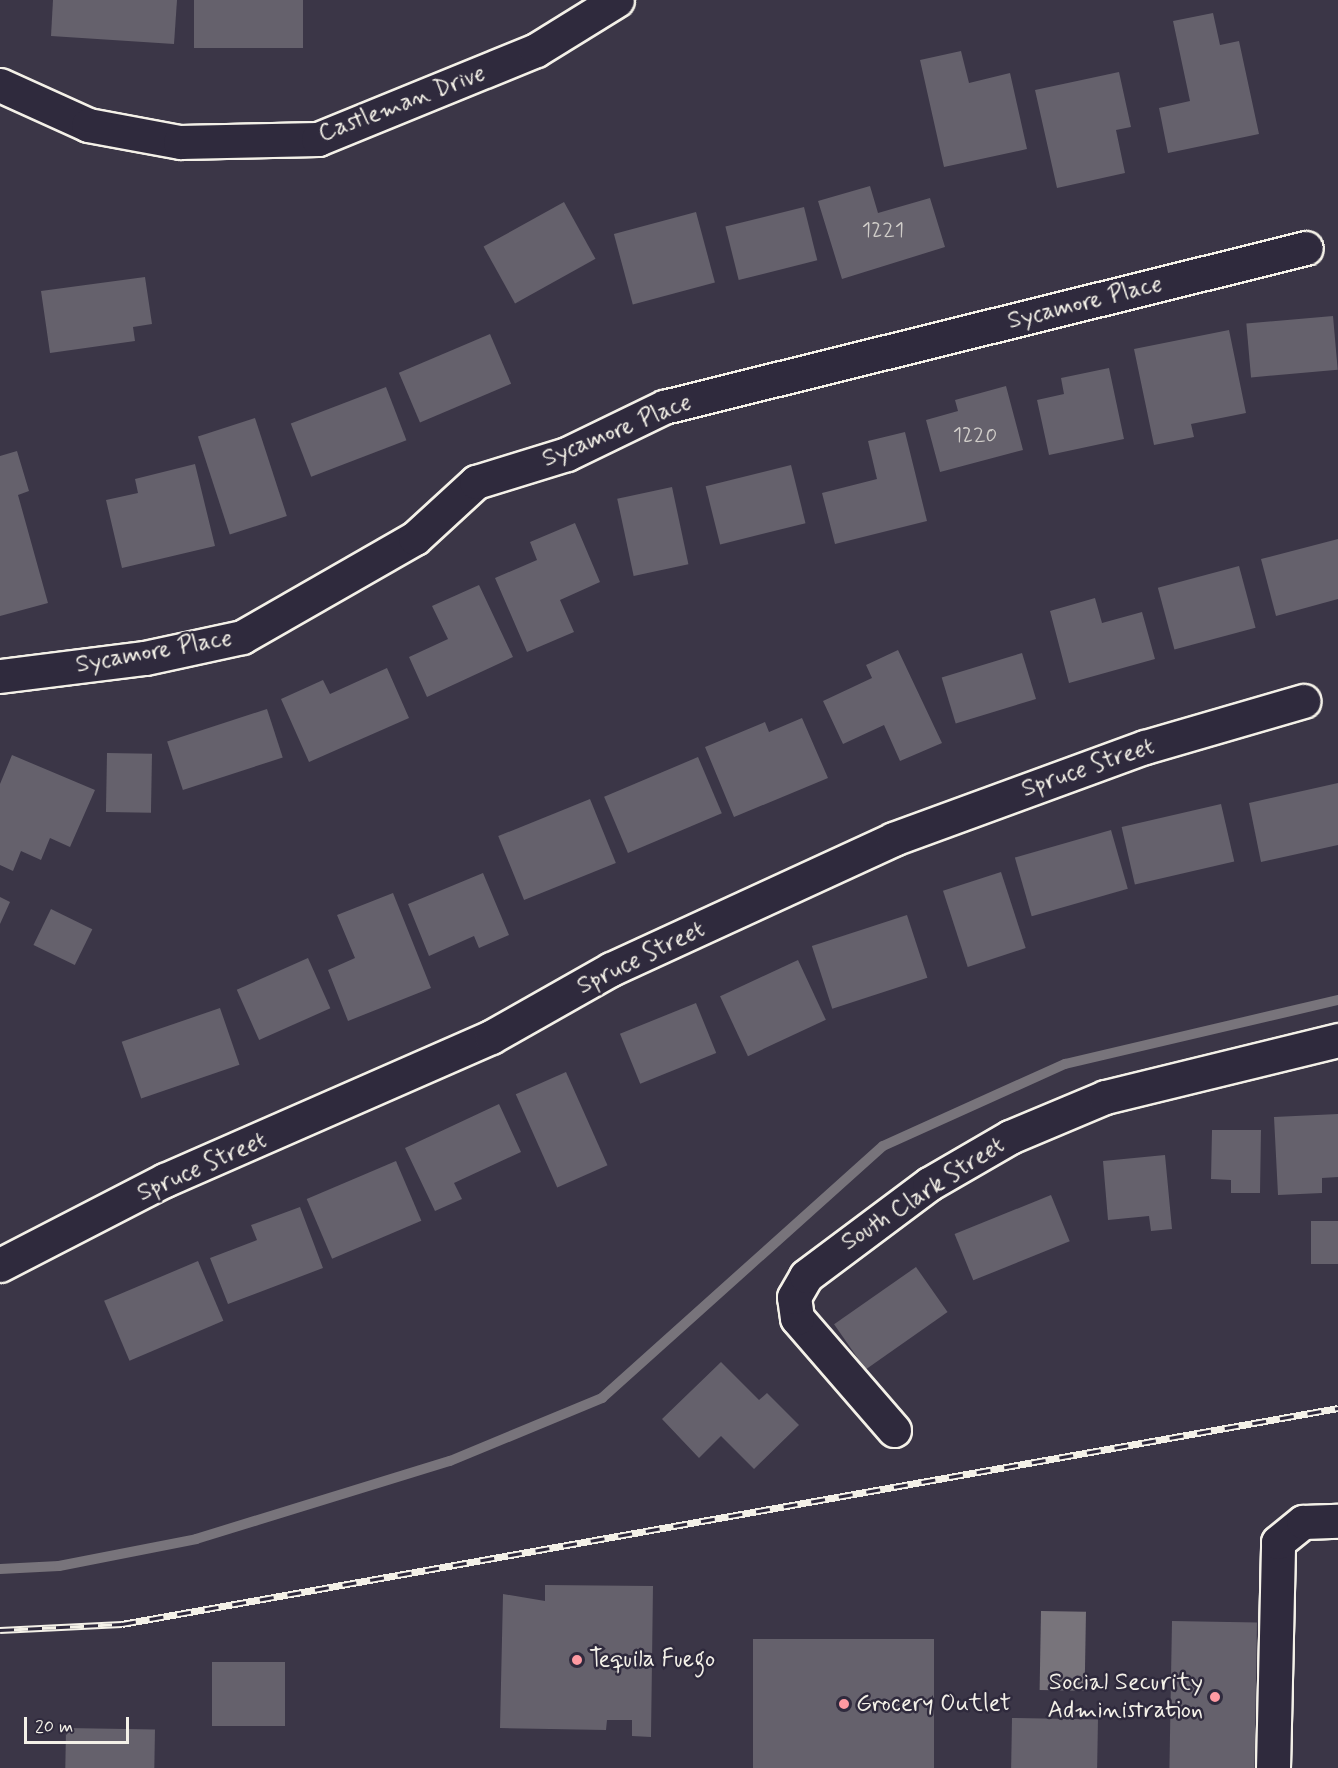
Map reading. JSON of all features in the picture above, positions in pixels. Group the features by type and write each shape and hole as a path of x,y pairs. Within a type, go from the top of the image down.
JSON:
{"street":[{"name":"Castleman Drive","path":"0,85 88,125 180,142 318,140 536,50 617,0"},
{"name":"Sycamore Place","path":"0,676 145,658 242,637 415,538 476,482 567,454 664,407 1306,248"},
{"name":"Spruce Street","path":"0,1264 165,1180 491,1037 611,969 893,839 1146,747 1303,701"},
{"name":"South Clark Street","path":"894,1430 797,1318 794,1297 806,1276 928,1185 1010,1137 1105,1096 1338,1040"},
{"path":"1272,1768 1278,1542 1302,1522 1338,1521"}],"shaded area":[{"path":"1041,1611 1086,1612 1085,1691 1040,1690"}],"building":[{"path":"53,0 177,0 174,44 51,36"},
{"path":"194,0 303,0 303,48 194,48"},
{"path":"1213,13 1220,45 1239,41 1259,134 1168,153 1159,108 1190,101 1173,21"},
{"path":"961,51 969,83 1010,73 1027,149 944,167 920,60"},
{"path":"1119,72 1131,127 1116,130 1125,173 1057,188 1035,90"},
{"path":"870,186 878,213 930,198 945,247 842,279 818,201"},
{"path":"564,202 596,259 515,303 484,247"},
{"path":"804,207 817,260 739,280 725,227"},
{"path":"696,212 715,283 633,305 614,234"},
{"path":"145,277 152,324 133,327 135,341 50,353 41,291"},
{"path":"1333,316 1338,370 1251,377 1246,324"},
{"path":"1229,330 1246,413 1191,424 1194,437 1154,445 1134,349"},
{"path":"490,334 511,384 420,422 399,373"},
{"path":"1109,368 1124,439 1049,455 1037,400 1064,394 1061,378"},
{"path":"1006,386 1023,450 940,472 926,420 958,411 955,400"},
{"path":"386,387 406,440 311,477 291,424"},
{"path":"255,418 287,516 230,534 198,437"},
{"path":"905,432 927,521 835,544 822,493 877,479 868,441"},
{"path":"17,451 29,491 18,495 48,603 0,616 0,456"},
{"path":"195,464 215,546 122,568 106,500 138,493 135,479"},
{"path":"791,465 806,523 720,545 706,486"},
{"path":"672,487 688,564 634,576 617,499"},
{"path":"575,523 600,582 560,600 574,632 527,652 495,578 537,560 530,542"},
{"path":"1338,539 1338,599 1276,616 1261,559"},
{"path":"1239,566 1256,628 1174,650 1158,588"},
{"path":"479,585 513,657 427,697 409,657 448,639 432,606"},
{"path":"1095,598 1102,623 1142,612 1155,659 1069,683 1050,611"},
{"path":"898,650 942,743 900,761 884,725 843,744 823,701 872,678 866,665"},
{"path":"1022,653 1036,699 956,723 942,678"},
{"path":"387,668 409,718 309,762 281,699 323,680 330,694"},
{"path":"267,709 283,758 183,790 167,741"},
{"path":"802,718 828,778 734,817 705,747 765,722 769,732"},
{"path":"107,753 152,754 151,813 106,812"},
{"path":"12,755 95,790 70,847 50,838 41,860 21,851 13,871 0,865 0,784"},
{"path":"698,757 722,813 628,853 604,797"},
{"path":"1338,783 1338,845 1261,862 1249,803"},
{"path":"590,799 616,863 524,900 498,836"},
{"path":"1221,804 1234,861 1135,884 1122,827"},
{"path":"1111,830 1128,889 1032,916 1015,858"},
{"path":"1001,872 1026,948 968,967 943,891"},
{"path":"483,873 509,935 479,948 474,936 429,956 408,904"},
{"path":"393,893 431,988 348,1021 328,970 355,958 337,915"},
{"path":"0,897 10,902 0,924"},
{"path":"51,909 92,929 75,965 33,945"},
{"path":"907,915 927,978 832,1009 812,946"},
{"path":"308,958 330,1008 259,1040 237,990"},
{"path":"798,960 826,1020 748,1056 720,996"},
{"path":"696,1003 716,1053 640,1084 620,1034"},
{"path":"220,1008 240,1065 141,1099 122,1042"},
{"path":"566,1072 607,1165 557,1188 516,1094"},
{"path":"499,1104 521,1152 454,1183 462,1199 435,1211 405,1148"},
{"path":"1338,1114 1338,1177 1322,1178 1322,1193 1278,1195 1274,1117"},
{"path":"1212,1130 1261,1130 1260,1193 1231,1193 1231,1180 1211,1179"},
{"path":"1165,1155 1172,1229 1151,1231 1149,1216 1108,1220 1103,1161"},
{"path":"396,1161 421,1221 332,1259 307,1199"},
{"path":"1051,1195 1070,1241 973,1280 955,1234"},
{"path":"300,1207 323,1268 228,1304 210,1258 257,1240 251,1225"},
{"path":"1311,1221 1338,1221 1338,1264 1311,1264"},
{"path":"198,1261 223,1321 130,1361 104,1301"},
{"path":"916,1267 948,1312 866,1369 834,1324"},
{"path":"721,1362 759,1400 767,1393 799,1425 754,1469 721,1436 699,1458 662,1419"},
{"name":"Tequila Fuego","path":"545,1585 653,1586 651,1737 632,1736 632,1720 607,1720 606,1730 500,1728 503,1594 545,1601"},
{"path":"1172,1621 1257,1622 1254,1768 1169,1768"},
{"name":"Grocery Outlet","path":"753,1639 934,1639 934,1768 753,1768"},
{"path":"212,1662 285,1662 285,1726 212,1726"},
{"path":"1012,1718 1098,1720 1097,1768 1011,1768"},
{"path":"66,1728 155,1730 154,1768 65,1768"}],"waterway":[{"path":"0,1569 59,1566 196,1539 450,1461 602,1398 883,1146 1065,1064 1338,1000"}],"railway":[{"path":"0,1630 122,1624 1338,1408"}],"place":[{"name":"Tequila Fuego","path":"577,1660"},
{"name":"Social Security Administration","path":"1215,1697"},
{"name":"Grocery Outlet","path":"844,1704"}]}
